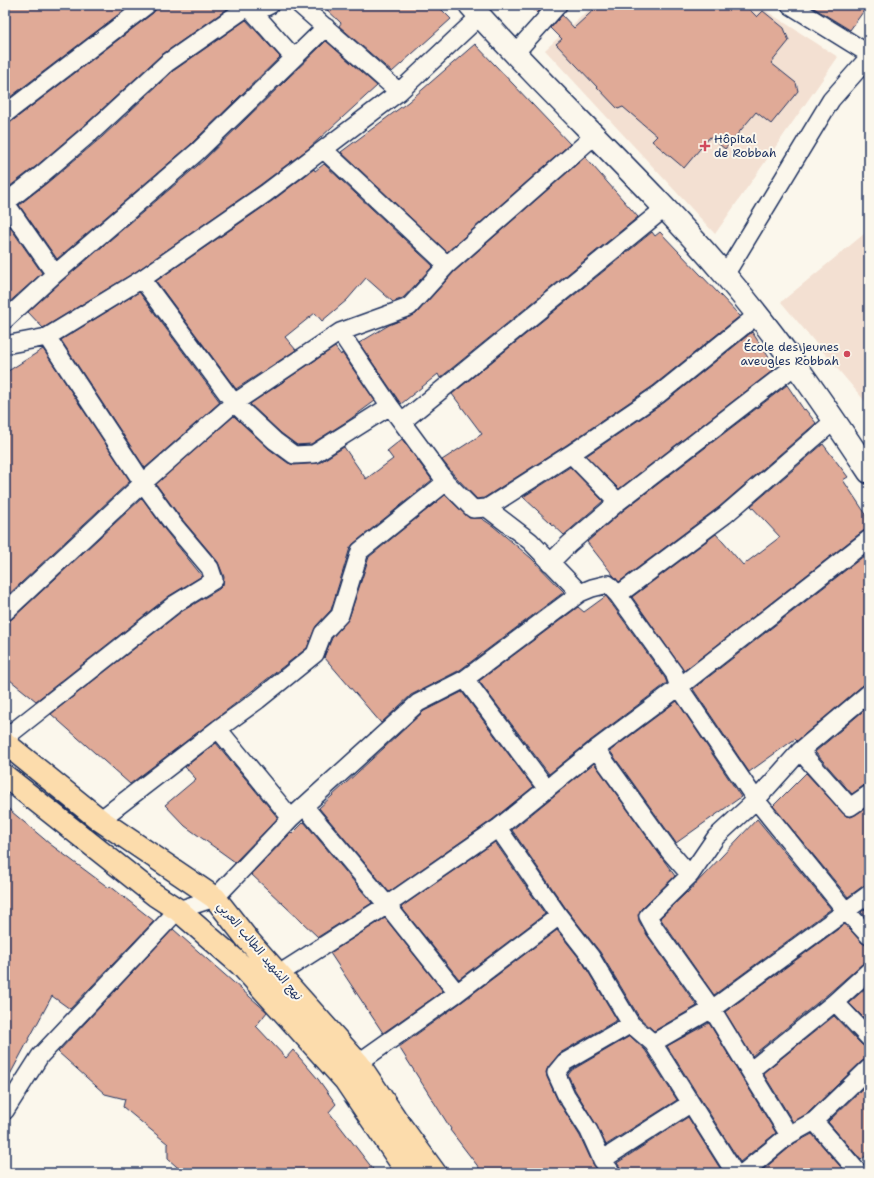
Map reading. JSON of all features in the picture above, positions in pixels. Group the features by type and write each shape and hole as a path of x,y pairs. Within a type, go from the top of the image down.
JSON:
{"main road":[{"path":"475,10 664,208 725,275 796,365 835,420 869,472"},
{"name":"نهج الشهيد الطالب العربي","path":"5,743 100,820 215,898 248,940 358,1063 434,1172"},
{"name":"نهج الشهيد الطالب العربي","path":"5,776 155,895 178,910 241,965 345,1080 408,1173"}],"street":[{"path":"5,114 147,5"},
{"path":"55,274 5,202 41,175 83,139 167,63 248,9 270,5"},
{"path":"300,5 399,92"},
{"path":"515,53 558,5"},
{"path":"790,5 869,54"},
{"path":"248,9 294,58"},
{"path":"5,345 47,337 142,279 266,193 399,92 475,10"},
{"path":"5,320 55,274 197,152 326,27"},
{"path":"725,275 831,100 869,58"},
{"path":"5,612 143,483 234,403 340,332 409,307 447,266 594,136"},
{"path":"324,150 447,266"},
{"path":"402,422 664,208"},
{"path":"142,279 234,403 275,441 294,455 314,454 390,406"},
{"path":"340,332 390,406 446,482 473,509 487,508 572,454 659,394 757,315"},
{"path":"5,738 175,604 214,580 210,568 178,530 143,483 47,337"},
{"path":"550,563 569,544 618,502 796,365"},
{"path":"618,595 725,515 835,420"},
{"path":"572,454 618,502"},
{"path":"100,820 258,700 315,654 323,633 340,615 360,551 446,482"},
{"path":"487,508 530,541 580,593"},
{"path":"279,974 387,905 498,828 596,749 679,687 869,539"},
{"path":"5,1111 40,1056 178,910 215,898 291,818 418,703 465,679 580,593 608,584 618,595 674,673 679,687 756,800 845,910 869,936"},
{"path":"465,679 547,789"},
{"path":"789,1135 712,1009 655,929 648,916 690,875 716,837 756,800 800,751 869,692"},
{"path":"218,729 291,818"},
{"path":"596,749 670,852 690,875"},
{"path":"800,751 850,808 869,794"},
{"path":"304,806 387,905 457,993"},
{"path":"498,828 559,916 591,957 632,1024 653,1043 734,1173"},
{"path":"653,1043 712,1009 845,910 869,894"},
{"path":"358,1063 457,993 559,916"},
{"path":"750,1071 835,1002 869,971"},
{"path":"835,1002 869,1038"},
{"path":"632,1024 565,1062 556,1073 566,1095 589,1131 607,1167 691,1103"},
{"path":"743,1173 789,1135 814,1122 869,1068"},
{"path":"814,1122 859,1173"}],"shaded area":[{"name":"Hôpital de Robbah","path":"594,5 757,5 838,57 715,234 545,50"},
{"name":"École des jeunes aveugles Robbah","path":"869,230 869,406 781,302"}],"building":[{"path":"5,5 131,5 5,101"},
{"path":"157,5 233,5 160,56 88,122 35,167 5,190 5,124 11,122 153,13"},
{"path":"322,5 437,5 451,19 392,72 339,26 341,23"},
{"path":"529,5 545,5 537,13"},
{"name":"Hôpital de Robbah","path":"599,5 745,5 757,17 763,11 784,28 789,41 771,63 796,83 798,91 771,124 756,112 725,149 710,137 684,168 652,141 657,136 623,107 618,109 556,44 562,39 551,28 562,15 574,28"},
{"path":"809,5 868,5 850,30"},
{"path":"246,20 280,57 190,145 57,259 19,205 102,137 173,71"},
{"path":"326,41 377,86 308,149 260,185 137,271 43,328 28,312 62,281 204,160"},
{"path":"475,44 570,144 447,252 341,152 408,102"},
{"path":"585,157 638,217 440,378 438,374 401,404 359,343 389,325 416,314 454,272"},
{"path":"324,164 433,266 403,298 393,302 366,278 347,300 322,321 315,313 285,337 296,350 236,389 156,281 272,201 314,169 315,171"},
{"path":"5,220 42,273 5,306"},
{"path":"652,232 655,236 660,232 740,316 653,386 565,446 484,498 477,499 442,460 482,434 452,394"},
{"path":"139,292 220,402 145,468 61,340"},
{"path":"752,332 776,368 619,489 586,456 665,402"},
{"path":"335,347 341,355 342,353 375,401 349,420 311,444 297,445 281,433 250,404"},
{"path":"43,349 130,481 5,598 5,373"},
{"path":"787,385 804,410 805,409 816,423 719,507 619,582 587,542 624,510"},
{"path":"234,416 269,449 288,463 294,465 319,463 344,447 366,479 393,459 387,451 402,439 432,480 350,548 331,610 316,626 307,648 130,784 51,714 181,612 219,589 223,585 224,577 218,562 181,518 156,484"},
{"path":"823,444 848,477 843,480 869,519 869,529 863,531 684,671 632,597 716,534 743,565 780,537 751,506"},
{"path":"570,467 603,501 564,535 523,497"},
{"path":"445,495 469,518 481,518 493,526 531,558 564,592 460,670 411,695 381,723 324,657 332,638 349,618 369,557"},
{"path":"142,498 165,530 202,576 169,596 36,701 5,676 5,622 12,619"},
{"path":"869,552 869,683 863,685 797,741 795,739 749,772 693,689"},
{"path":"606,596 665,678 667,683 549,774 479,681 578,607 584,612"},
{"path":"462,692 533,787 492,820 389,892 319,808 424,711"},
{"path":"677,701 741,797 676,843 610,751"},
{"path":"869,706 869,784 863,786 852,794 815,752"},
{"path":"216,743 278,818 235,862 185,826 165,805 196,779 185,767"},
{"path":"594,763 675,876 641,909 638,915 639,921 647,935 697,1006 654,1031 639,1017 600,952 567,910 512,830"},
{"path":"806,773 846,816 851,817 869,806 869,884 863,886 848,897 773,806"},
{"path":"5,806 50,844 109,888 110,886 154,921 70,1009 52,996 5,1084"},
{"path":"757,819 831,909 714,995 660,918 687,893"},
{"path":"304,822 372,903 318,937 251,874 291,833 292,834"},
{"path":"495,842 545,914 459,979 401,907"},
{"path":"869,906 869,921 861,912"},
{"path":"385,918 443,991 383,1033 330,953"},
{"path":"845,924 862,943 869,946 869,961 862,964 752,1056 725,1012"},
{"path":"173,929 267,1012 256,1026 286,1058 293,1050 318,1079 336,1104 329,1112 376,1173 184,1173 168,1159 168,1144 123,1107 125,1099 105,1094 58,1052"},
{"path":"557,930 583,963 617,1020 560,1053 548,1067 546,1072 557,1099 580,1136 593,1164 599,1173 483,1173 450,1130 451,1129 399,1047"},
{"path":"869,985 869,1023 849,1003"},
{"path":"834,1016 862,1045 869,1048 869,1058 862,1061 808,1113 793,1122 763,1073"},
{"path":"709,1023 776,1133 740,1162 667,1046"},
{"path":"630,1036 645,1050 677,1100 606,1145 568,1075 572,1070"},
{"path":"869,1082 869,1153 861,1160 828,1122"},
{"path":"688,1117 723,1173 622,1173 617,1163"},
{"path":"812,1134 846,1173 759,1173 795,1143"}],"place":[{"name":"Hôpital de Robbah","path":"705,146"},
{"name":"École des jeunes aveugles Robbah","path":"847,354"}]}
